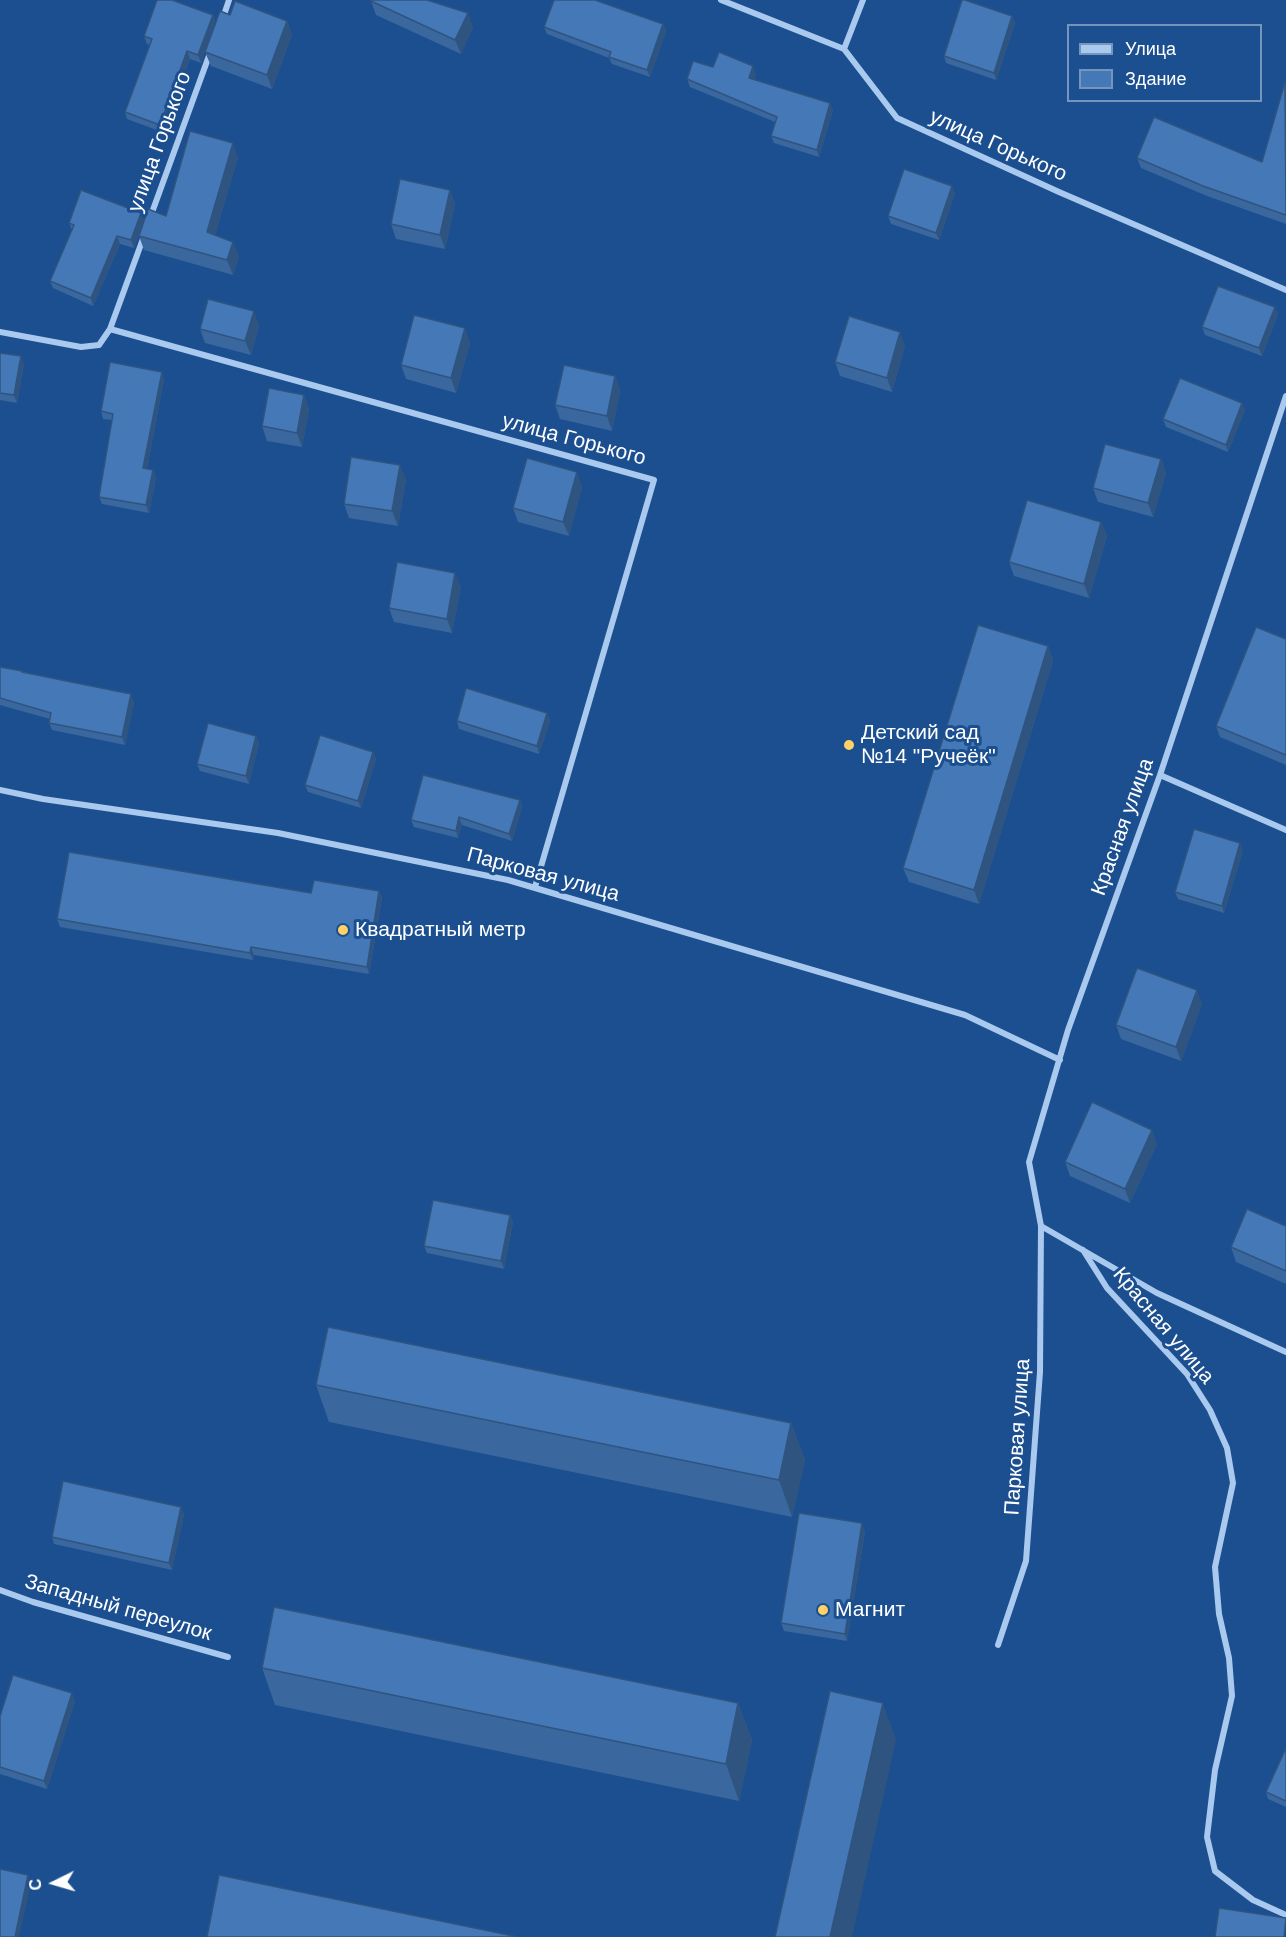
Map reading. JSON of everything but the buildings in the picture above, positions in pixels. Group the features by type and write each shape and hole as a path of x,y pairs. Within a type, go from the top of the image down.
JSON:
{"street":[{"path":"217,33 229,0"},
{"name":"улица Горького","path":"722,0 844,50 897,118 1059,192 1286,290"},
{"path":"844,50 863,0"},
{"name":"улица Горького","path":"213,44 110,329 654,480 535,887"},
{"path":"0,332 81,347 99,345 110,329"},
{"name":"Красная улица","path":"1286,396 1160,775 1068,1030 1029,1162 1041,1226 1157,1293 1286,1352"},
{"path":"1160,775 1286,830"},
{"name":"Парковая улица","path":"0,790 278,833 535,887 965,1015 1060,1060"},
{"name":"Парковая улица","path":"998,1645 1026,1561 1040,1372 1041,1226"},
{"name":"Красная улица","path":"1083,1250 1107,1288 1187,1374 1210,1410 1227,1448 1233,1484 1215,1567 1219,1614 1229,1658 1232,1696 1215,1770 1207,1837 1215,1871 1253,1900 1286,1915"},
{"name":"Западный переулок","path":"0,1590 33,1602 228,1657"}],"place":[{"name":"Детский сад №14 \"Ручеёк\"","path":"849,745"},
{"name":"Квадратный метр","path":"343,930"},
{"name":"Магнит","path":"823,1610"}]}
